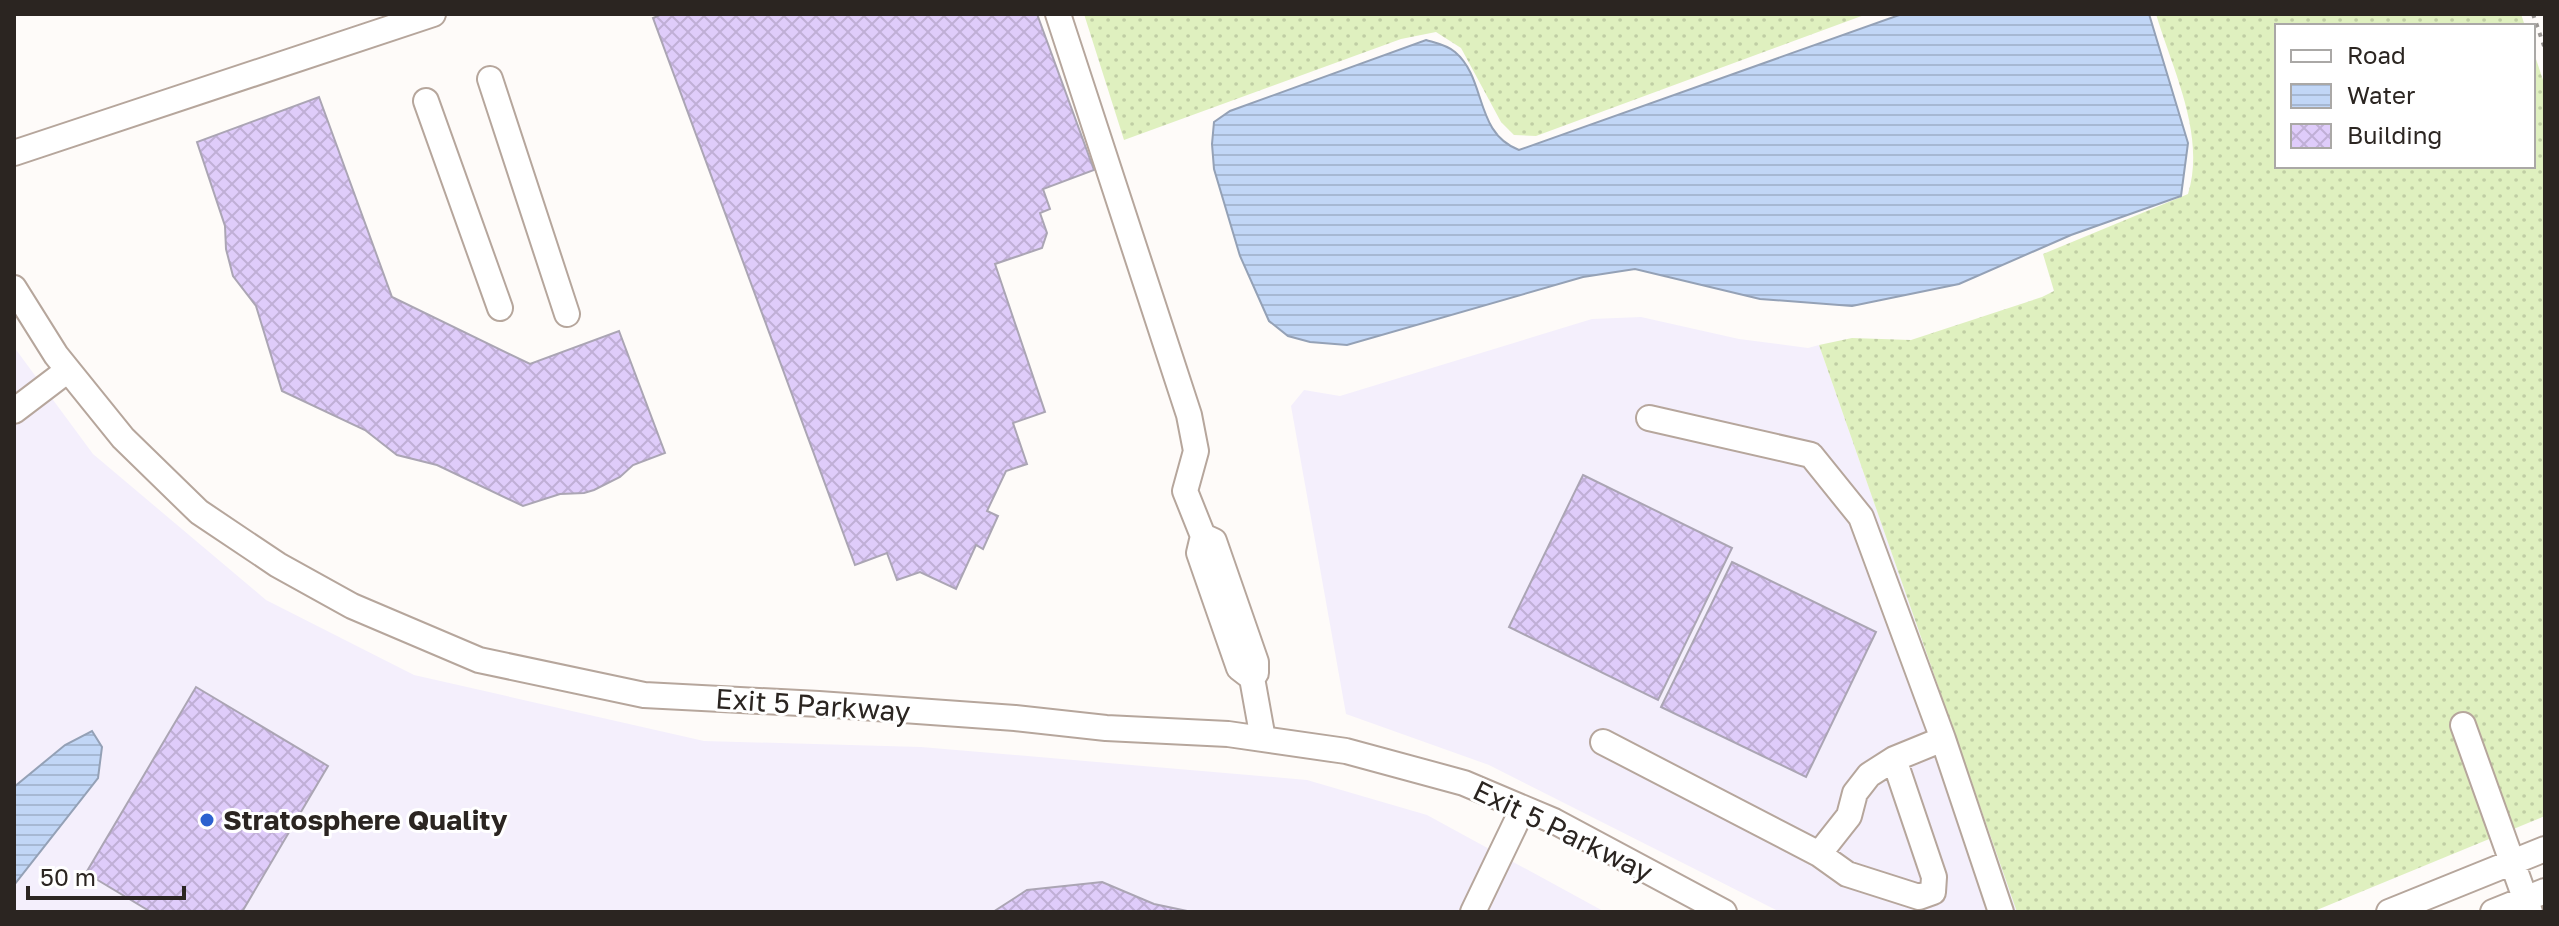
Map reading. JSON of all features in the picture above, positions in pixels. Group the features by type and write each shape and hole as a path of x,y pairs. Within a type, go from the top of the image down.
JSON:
{"street":[{"path":"14,153 433,14"},
{"path":"1058,14 1189,415 1196,451 1185,491 1203,536 1199,553 1239,668 1252,678 1263,739"},
{"path":"490,79 567,314"},
{"path":"426,101 500,308"},
{"name":"Exit 5 Parkway","path":"14,288 68,370 123,438 199,512 278,565 352,606 479,660 644,695 832,705 1106,728 1228,734 1346,751 1464,783 1554,821 1724,912"},
{"path":"14,411 68,370"},
{"path":"1649,418 1811,455 1861,517 1943,739 2001,912"},
{"path":"2463,725 2512,861 2533,901 2493,912"},
{"path":"1819,854 1849,816 1855,793 1869,775 1894,759 1943,739"},
{"path":"1603,742 1819,854 1847,874 1919,897 1933,892 1934,877 1894,759"},
{"path":"1473,912 1523,808"},
{"path":"2389,912 2545,849"}],"path":[{"path":"2533,14 2545,49"}],"shaded area":[{"path":"1641,317 1739,339 1808,348 1819,345 2017,912 1780,912 1489,765 1346,714 1291,406 1304,390 1340,396 1592,319"},
{"path":"14,347 93,454 266,600 414,675 704,741 921,747 1307,780 1427,815 1605,912 14,912"}],"green space":[{"path":"1084,14 1867,14 1536,136 1514,135 1501,122 1461,48 1436,32 1401,39 1124,140"},
{"path":"2156,14 2521,14 2524,24 2275,24 2275,168 2535,168 2535,56 2545,86 2545,816 2312,912 2017,912 1819,345 1852,338 1911,340 2042,297 2054,291 2043,254 2188,194 2193,149 2178,80"}],"water":[{"path":"1902,14 2149,14 2188,143 2181,196 2071,235 1959,284 1852,306 1760,299 1635,269 1583,277 1347,345 1310,342 1288,336 1269,321 1240,256 1214,169 1214,122 1230,111 1426,40 1452,50 1465,63 1487,119 1505,142 1519,150"},
{"path":"92,731 102,747 98,778 14,885 14,787 65,745"}],"building":[{"path":"662,14 1037,14 1094,170 1043,189 1050,209 1040,213 1047,233 1042,248 995,264 1045,412 1013,423 1027,464 1006,471 987,511 998,516 983,549 976,545 956,589 920,572 897,580 887,553 855,565 653,18"},
{"path":"319,97 392,297 530,364 619,331 665,453 633,465 620,477 594,490 560,494 523,506 437,465 397,455 365,430 282,391 256,306 233,276 226,249 225,226 197,142"},
{"path":"1583,475 1732,548 1658,700 1509,627"},
{"path":"1732,562 1876,632 1806,777 1661,707"},
{"name":"Stratosphere Quality","path":"196,687 328,766 242,912 151,912 86,873"},
{"path":"1102,882 1154,904 1192,912 993,912 1027,890"}],"place":[{"name":"Stratosphere Quality","path":"207,820"}]}
